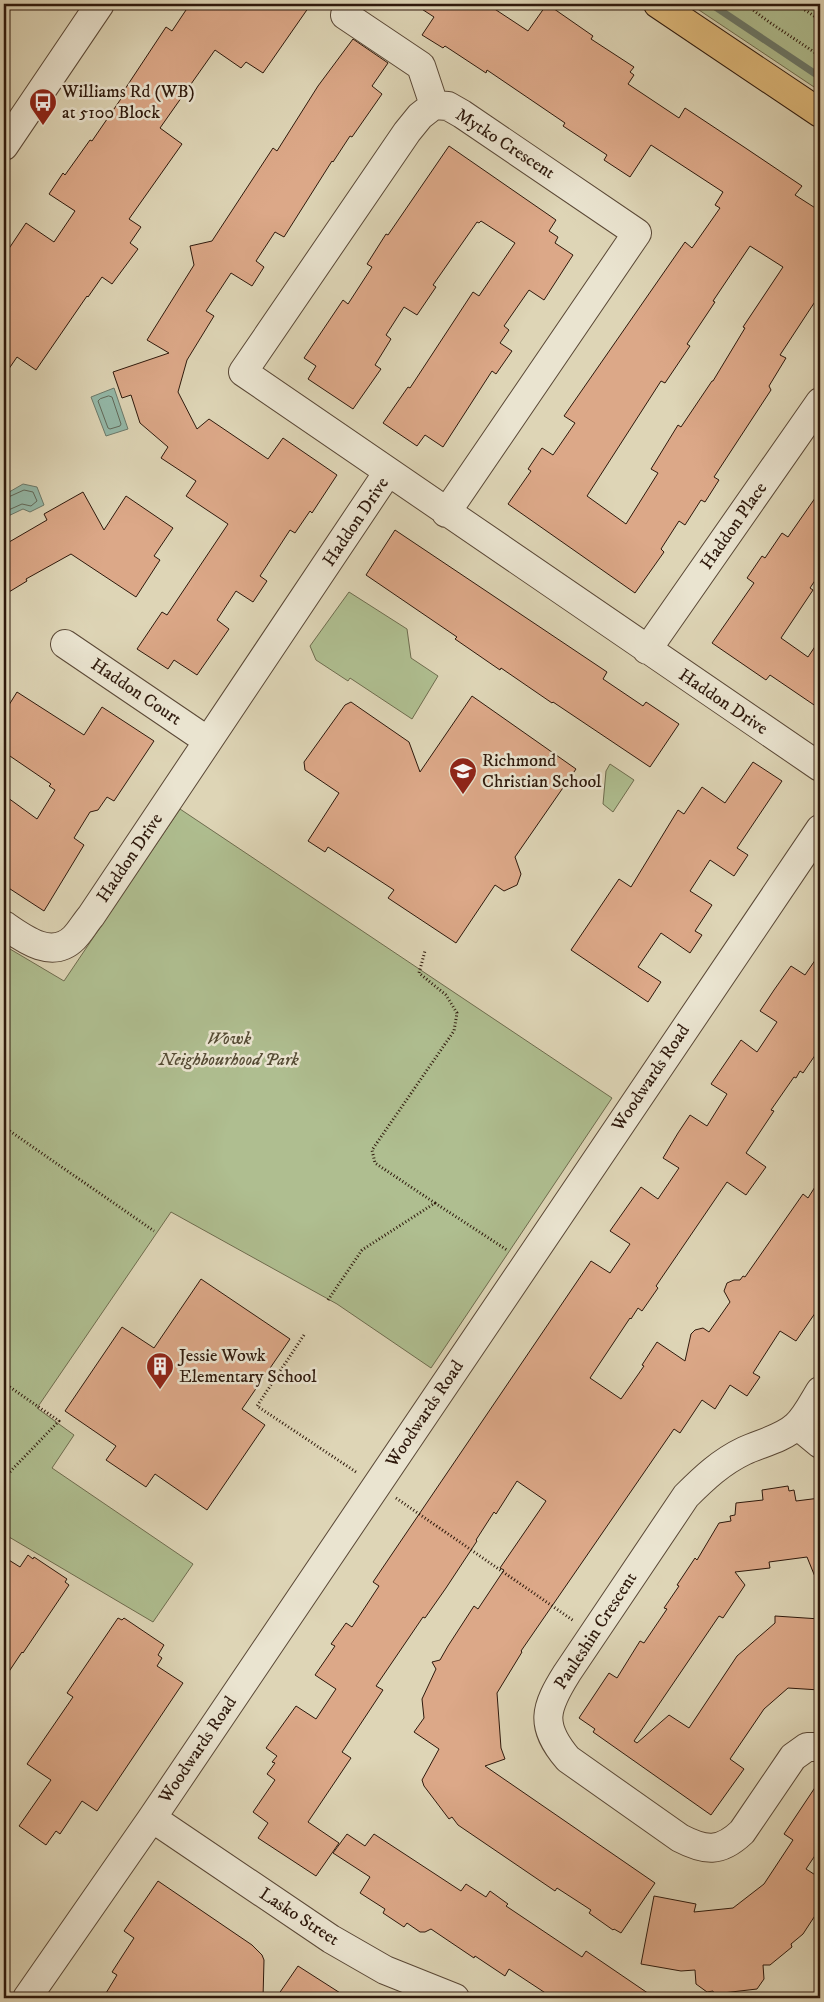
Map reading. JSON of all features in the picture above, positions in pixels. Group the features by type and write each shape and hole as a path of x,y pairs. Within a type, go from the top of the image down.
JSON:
{"main road":[{"path":"658,4 820,114"}],"street":[{"path":"4,146 100,4"},
{"path":"345,15 421,66 434,105"},
{"name":"Mytko Crescent","path":"388,472 243,372 407,132 420,116 434,105 448,106 637,233 446,513"},
{"name":"Haddon Place","path":"647,650 820,402"},
{"name":"Haddon Drive","path":"4,925 35,945 56,948 74,939 388,472 820,767"},
{"name":"Haddon Court","path":"65,644 208,741"},
{"name":"Woodwards Road","path":"27,1998 152,1818 820,828"},
{"path":"820,1391 798,1425 820,1444"},
{"name":"Pauleshin Crescent","path":"798,1425 783,1435 728,1460 708,1474 686,1496 557,1688 551,1701 548,1717 549,1731 555,1745 568,1759 686,1842 707,1848 720,1848 732,1841 742,1832 793,1757 807,1747 820,1747"},
{"name":"Lasko Street","path":"152,1818 330,1939 385,1970 409,1990 455,1998"}],"path":[{"path":"746,4 820,56"},
{"path":"796,4 820,20"},
{"path":"425,951 418,972 446,995 457,1013 454,1031 372,1150 375,1162 526,1263"},
{"path":"4,1126 154,1231"},
{"path":"328,1300 362,1250 435,1203"},
{"path":"304,1335 257,1406 362,1475"},
{"path":"4,1383 59,1421 4,1478"},
{"path":"395,1497 491,1565 593,1633"}],"green space":[{"path":"690,4 820,4 820,91"},
{"path":"349,592 407,629 411,658 438,676 412,719 350,678 348,681 316,660 310,646"},
{"path":"610,764 634,780 613,812 603,804 606,771"},
{"name":"Wowk Neighbourhood Park","path":"180,809 612,1098 431,1368 337,1304 171,1212 37,1408 74,1435 52,1468 193,1564 153,1622 4,1534 4,959 10,949 64,981"}],"water":[{"path":"114,388 128,429 106,436 91,397"},
{"path":"23,484 37,487 44,505 30,512 23,509 4,518 4,495"}],"building":[{"path":"190,4 311,4 263,73 246,62 241,68 215,50 160,128 182,144 129,219 141,227 130,243 138,249 112,284 102,277 36,370 17,357 4,376 4,256 26,223 54,242 75,211 49,194 63,173 65,175 90,140 92,141 127,90 125,89 166,27 172,31"},
{"path":"414,4 487,4 528,31 547,4 593,36 591,39 634,67 630,72 634,75 628,84 679,118 685,108 744,147 802,186 795,195 820,211 820,294 780,355 786,358 769,386 771,390 714,477 719,480 705,502 701,500 685,525 679,521 661,549 664,552 635,593 508,504 531,471 528,469 542,448 553,455 575,423 564,416 685,242 692,248 720,208 715,205 723,192 651,145 630,177 604,160 607,155 563,126 565,123 487,70 486,73 445,46 443,48 422,35 434,17","holes":["750,246 783,267 743,327 745,328 713,381 681,427 678,425 651,469 658,473 626,524 587,496 661,381 665,383 690,346 687,344"]},
{"path":"353,39 388,63 372,86 382,94 352,137 350,136 332,161 284,237 275,232 256,261 264,267 252,286 231,273 206,311 214,316 187,360 178,392 197,429 209,419 268,459 283,438 337,475 312,513 310,511 295,533 290,530 260,576 267,581 253,602 236,591 217,620 229,629 197,675 174,660 168,669 137,649 162,612 167,615 228,524 186,496 196,481 161,458 168,447 140,423 131,395 122,398 113,372 169,353 147,340 194,265 190,246 212,241 273,148 277,151 318,86"},
{"path":"449,146 556,220 549,231 558,237 555,243 573,255 544,300 529,290 504,326 509,330 500,343 512,351 496,374 492,371 443,447 425,435 417,446 383,423 408,387 410,388 473,292 479,296 515,243 481,221 477,222 433,285 436,287 417,315 404,307 386,335 391,339 375,365 381,369 353,409 308,379 316,366 304,358 343,300 348,304 372,267 367,264 386,234 388,235"},
{"path":"820,491 820,573 810,588 813,590 781,638 808,657 820,639 820,709 770,675 766,680 712,643 754,583 747,578 762,556 765,558 782,533 788,537"},
{"path":"83,492 104,530 126,496 173,528 154,556 160,560 136,597 71,554 26,579 27,581 4,595 4,545 47,520 44,514"},
{"path":"395,530 607,672 603,679 643,706 646,702 679,724 650,767 501,668 500,670 455,639 457,637 366,575"},
{"path":"17,692 84,735 102,707 154,741 114,801 107,797 98,810 90,812 74,838 84,845 44,911 4,885 4,795 37,819 55,790 49,786 51,784 4,752 4,713"},
{"name":"Richmond Christian School","path":"472,696 576,769 515,857 521,874 517,885 504,891 495,885 456,943 388,898 394,890 328,847 325,852 308,841 339,793 305,770 304,762 345,705 351,702 409,742 420,772"},
{"path":"753,762 782,781 737,848 748,855 734,876 710,860 690,891 712,905 695,931 702,935 690,953 661,933 638,967 661,982 648,1002 571,950 619,879 631,887 678,810 684,814 702,787 725,803"},
{"path":"820,953 820,1048 803,1073 800,1071 796,1078 794,1077 771,1110 774,1111 746,1153 766,1167 746,1195 727,1182 656,1286 658,1288 642,1311 638,1308 630,1318 590,1378 621,1399 644,1366 642,1365 657,1342 685,1361 691,1334 695,1330 703,1328 709,1332 730,1302 724,1291 727,1283 740,1280 743,1276 745,1277 803,1194 808,1198 820,1179 820,1306 796,1341 780,1331 753,1373 760,1377 747,1396 730,1385 715,1409 702,1400 680,1433 674,1429 521,1651 497,1693 501,1748 505,1759 485,1766 655,1883 621,1933 613,1930 589,1913 591,1910 557,1888 555,1891 458,1825 452,1817 449,1819 424,1786 422,1780 439,1749 414,1732 424,1718 422,1699 436,1669 432,1662 440,1660 474,1606 478,1609 504,1570 500,1568 546,1501 517,1481 496,1514 494,1512 446,1588 425,1618 423,1617 376,1686 383,1690 342,1752 351,1758 308,1822 339,1843 316,1876 258,1838 268,1823 253,1812 275,1780 267,1774 275,1763 272,1762 277,1756 266,1748 296,1706 316,1719 336,1689 315,1675 335,1646 331,1644 346,1623 352,1627 379,1586 373,1582 591,1261 610,1273 630,1244 610,1231 641,1187 658,1199 679,1168 663,1158 690,1115 707,1126 727,1094 711,1084 741,1040 757,1052 777,1022 760,1011 774,990 791,966 805,975"},
{"name":"Jessie Wowk Elementary School","path":"201,1279 290,1339 242,1409 265,1425 207,1510 155,1474 146,1487 106,1460 116,1446 65,1411 122,1327 154,1348"},
{"path":"788,1486 789,1491 794,1490 796,1501 820,1498 820,1589 807,1557 769,1562 770,1568 735,1572 745,1585 723,1618 719,1616 634,1741 637,1743 669,1715 689,1728 737,1656 775,1623 775,1616 820,1619 820,1690 788,1688 764,1709 730,1759 744,1769 711,1815 593,1732 595,1729 579,1718 609,1673 617,1678 640,1641 644,1643 667,1609 664,1608 679,1586 677,1585 695,1558 697,1560 719,1523 731,1521 730,1516 735,1515 736,1503 763,1500 762,1490"},
{"path":"28,1555 67,1579 65,1582 69,1585 4,1679 4,1557 20,1567"},
{"path":"118,1618 122,1620 124,1618 164,1645 158,1655 162,1658 157,1666 183,1683 97,1811 82,1801 60,1834 56,1831 46,1845 19,1826 51,1780 27,1764 73,1697 67,1693"},
{"path":"820,1780 820,1848 806,1869 820,1878 820,1908 803,1934 791,1944 792,1947 770,1965 763,1965 764,1979 757,1989 714,1994 713,1991 707,1992 696,1984 695,1970 681,1971 641,1964 654,1896 696,1904 694,1912 733,1908 764,1884 793,1840 784,1834"},
{"path":"347,1834 365,1846 374,1834 461,1891 466,1884 486,1897 490,1891 508,1904 506,1906 582,1957 586,1951 655,1998 553,1998 509,1969 505,1976 431,1929 420,1932 407,1923 404,1927 383,1913 385,1909 360,1893 370,1877 333,1853"},
{"path":"158,1881 252,1945 262,1955 264,1960 263,1998 103,1998 117,1975 112,1972 134,1938 124,1931"},
{"path":"298,1966 348,1998 276,1998"}],"waterway":[{"path":"711,4 820,77"}],"place":[{"name":"Williams Rd (WB) at 5100 Block","path":"43,126"},
{"name":"Richmond Christian School","path":"463,795"},
{"name":"Jessie Wowk Elementary School","path":"160,1390"}]}
